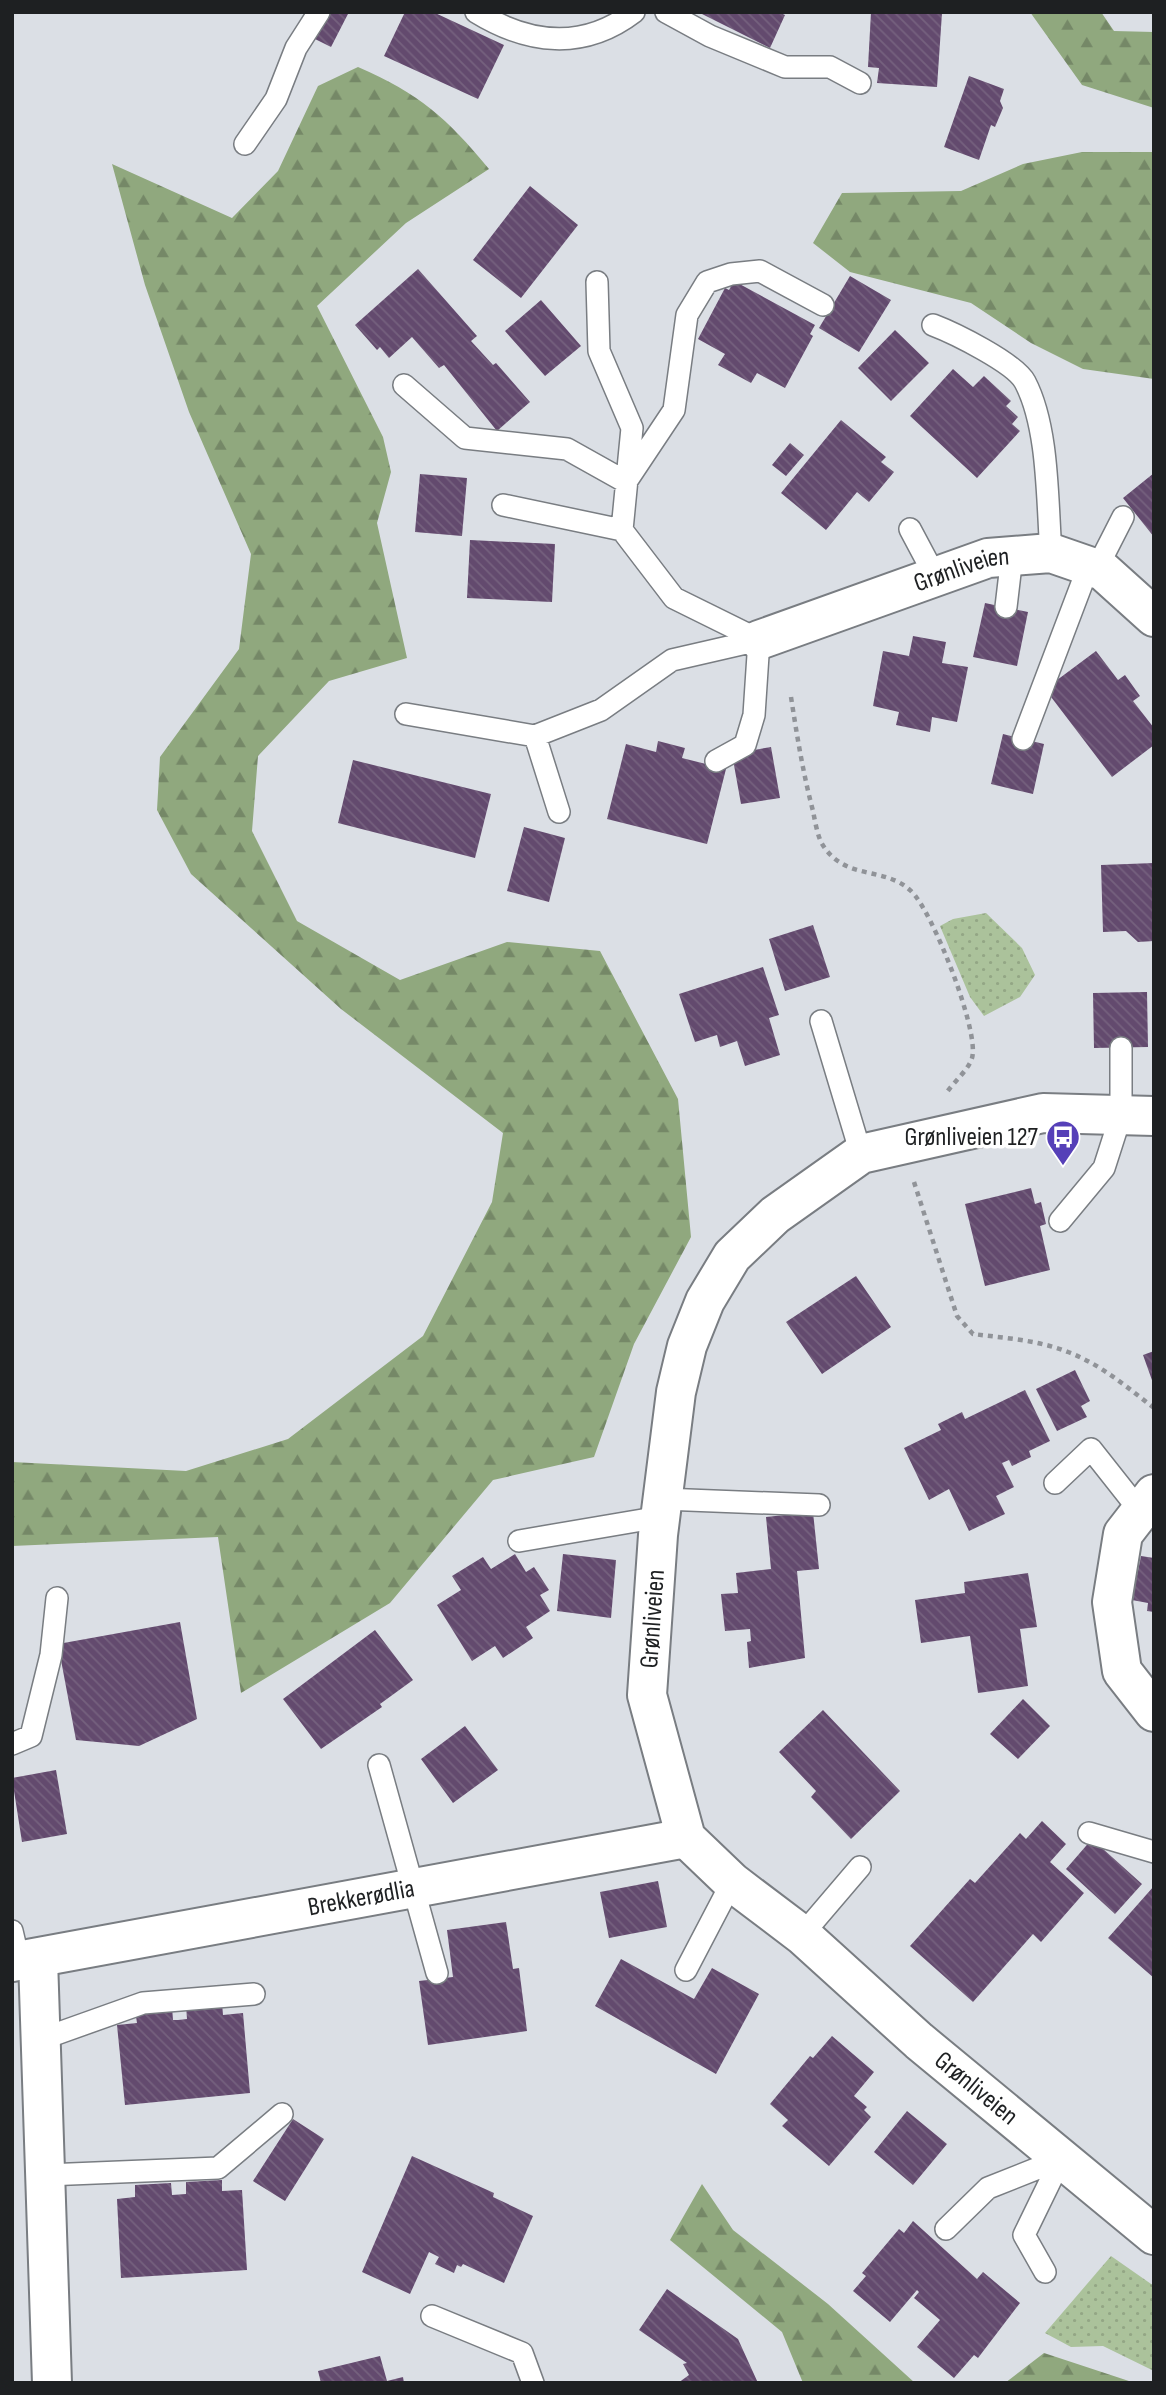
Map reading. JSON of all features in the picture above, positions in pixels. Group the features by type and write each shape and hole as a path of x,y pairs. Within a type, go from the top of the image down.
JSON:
{"street":[{"name":"Grønliveien","path":"759,640 988,558 1052,553 1093,566 1154,617"},
{"name":"Grønliveien","path":"1137,1115 1043,1113 862,1154 775,1215 732,1256 705,1301 687,1346 676,1392 661,1508 647,1695 687,1838 732,1882 802,1935 919,2041 1154,2235"},
{"path":"1147,1502 1123,1534 1112,1602 1122,1671 1154,1712"},
{"name":"Brekkerødlia","path":"52,2383 42,2039 20,1953 687,1838"}],"lane":[{"path":"245,144 276,99 296,48 319,12"},
{"path":"476,12 505,30 545,38 582,38 622,22 634,12"},
{"path":"666,12 710,36 785,67 830,67 860,83"},
{"path":"626,482 674,410 687,315 707,282 730,274 760,271 823,305"},
{"path":"597,282 599,351 632,428 622,530"},
{"path":"933,325 966,338 1024,379 1040,427 1052,553"},
{"path":"404,385 465,438 567,449 626,482"},
{"path":"503,505 622,530 674,598 759,640"},
{"path":"1023,739 1093,566 1123,517"},
{"path":"910,529 935,576"},
{"path":"1006,607 1012,556"},
{"path":"407,715 535,737 601,710 672,660 759,640"},
{"path":"716,761 746,745 754,715 759,640"},
{"path":"535,737 559,812"},
{"path":"821,1020 862,1154"},
{"path":"1060,1222 1104,1167 1137,1115 1121,1048"},
{"path":"1055,1483 1091,1449 1147,1502"},
{"path":"519,1541 661,1508 819,1505"},
{"path":"12,1744 31,1736 51,1655 57,1598"},
{"path":"379,1765 437,1973"},
{"path":"1089,1833 1154,1852"},
{"path":"802,1935 860,1867"},
{"path":"686,1970 732,1882"},
{"path":"42,2039 143,2003 254,1994"},
{"path":"47,2175 218,2168 282,2114"},
{"path":"946,2229 988,2188 1061,2159"},
{"path":"1045,2272 1024,2235 1061,2159"},
{"path":"432,2315 522,2353 533,2383"}],"path":[{"path":"759,640 787,673 802,770 821,841 836,862 864,874 893,879 912,891 928,915 947,957 973,1038 972,1059 939,1103 949,1134"},
{"path":"903,1145 957,1316 972,1334 1017,1339 1068,1352 1117,1379 1154,1408"}],"green space":[{"path":"1030,12 1101,12 1114,31 1154,32 1154,108 1082,85"},
{"path":"358,67 399,87 431,109 489,169 406,223 317,306 383,437 391,472 377,523 407,658 329,681 258,756 252,831 297,921 400,980 507,942 600,951 678,1099 691,1237 634,1344 594,1457 493,1480 390,1603 241,1693 218,1537 12,1546 12,1462 186,1471 288,1439 423,1336 492,1202 503,1133 341,1009 191,874 157,810 160,757 239,649 251,554 189,412 145,285 112,164 232,218 278,171 318,86"},
{"path":"1082,152 1154,152 1154,379 1083,369 1031,343 971,303 850,272 813,243 842,193 961,191 1023,164"},
{"path":"986,913 1022,948 1035,975 1020,997 984,1016 970,997 940,926 953,919"},
{"path":"702,2184 733,2230 828,2304 915,2383 803,2383 782,2332 670,2240"},
{"path":"1111,2256 1154,2286 1154,2371 1103,2346 1071,2347 1045,2333"},
{"path":"1044,2353 1135,2383 1005,2383"}],"building":[{"path":"327,12 349,12 331,47 313,38"},
{"path":"405,12 433,12 504,45 478,99 384,56"},
{"path":"698,12 778,12 785,15 770,48"},
{"path":"871,12 942,13 937,87 877,83 879,68 868,67"},
{"path":"969,76 1004,89 1000,101 1003,108 995,127 991,125 979,160 944,147"},
{"path":"530,186 578,225 521,298 473,260"},
{"path":"418,269 477,336 471,341 493,365 496,363 530,402 497,431 444,365 439,368 412,337 389,358 380,347 377,350 355,325"},
{"path":"850,276 891,300 859,352 819,328"},
{"path":"734,281 815,325 810,334 813,336 785,388 757,373 751,383 718,365 725,354 698,339 725,288 729,290"},
{"path":"541,300 581,346 545,376 505,331"},
{"path":"895,330 929,363 891,401 858,368"},
{"path":"953,369 973,387 984,376 1011,401 1006,406 1018,417 1012,424 1020,431 977,478 910,416"},
{"path":"841,420 886,457 881,462 894,472 869,502 857,492 826,530 781,493"},
{"path":"790,443 804,455 786,476 772,465"},
{"path":"1154,473 1154,537 1123,498"},
{"path":"420,474 467,478 462,536 415,532"},
{"path":"470,540 555,544 552,602 467,598"},
{"path":"985,603 1028,612 1017,666 973,657"},
{"path":"913,636 946,642 942,663 968,667 957,722 932,717 930,732 896,725 899,712 873,706 883,651 909,656"},
{"path":"1096,651 1118,680 1125,675 1140,696 1133,701 1154,728 1154,745 1112,777 1045,689"},
{"path":"1003,734 1044,744 1033,794 991,784"},
{"path":"658,741 685,748 682,758 726,769 707,844 607,819 626,744 656,752"},
{"path":"771,747 780,798 741,804 732,754"},
{"path":"353,760 491,794 475,858 338,823"},
{"path":"524,827 565,838 549,902 507,891"},
{"path":"1154,863 1154,941 1138,942 1126,931 1103,932 1101,865"},
{"path":"813,925 830,977 785,991 769,939"},
{"path":"763,967 779,1015 769,1018 780,1055 745,1066 737,1041 720,1047 717,1035 695,1042 679,994"},
{"path":"1147,992 1148,1047 1094,1048 1093,993"},
{"path":"1031,1188 1035,1204 1041,1202 1046,1224 1040,1226 1050,1270 985,1286 965,1204"},
{"path":"856,1276 891,1327 822,1374 786,1322"},
{"path":"1154,1351 1154,1383 1153,1383 1143,1355"},
{"path":"1075,1370 1090,1401 1081,1406 1087,1417 1057,1431 1036,1389"},
{"path":"1025,1390 1050,1441 1029,1451 1031,1457 1012,1466 1009,1460 1002,1463 1014,1487 996,1496 1005,1514 969,1531 949,1489 929,1500 904,1448 941,1430 938,1424 962,1412 965,1419"},
{"path":"813,1512 819,1569 797,1571 805,1658 749,1668 747,1642 751,1641 750,1629 725,1631 721,1594 738,1593 736,1573 771,1569 766,1517"},
{"path":"515,1554 526,1572 534,1567 549,1590 540,1595 550,1611 526,1627 533,1638 503,1658 495,1646 472,1661 437,1605 461,1590 452,1576 483,1557 491,1569"},
{"path":"563,1554 616,1560 611,1618 557,1611"},
{"path":"1141,1556 1154,1558 1154,1612 1147,1611 1148,1603 1132,1600"},
{"path":"1028,1573 1037,1627 1020,1629 1028,1686 978,1693 970,1636 921,1643 915,1600 965,1593 964,1582"},
{"path":"180,1622 197,1719 139,1746 76,1740 58,1644"},
{"path":"375,1630 413,1680 380,1704 382,1707 321,1749 283,1699"},
{"path":"1023,1699 1050,1726 1018,1759 990,1734"},
{"path":"823,1710 900,1791 851,1839 811,1797 816,1791 779,1752"},
{"path":"465,1726 498,1770 453,1803 421,1759"},
{"path":"56,1770 67,1834 22,1842 12,1778"},
{"path":"1042,1821 1066,1844 1050,1862 1084,1893 1041,1942 1033,1934 973,2002 910,1946 970,1879 975,1883 1020,1833 1026,1839"},
{"path":"1092,1839 1142,1884 1115,1914 1066,1869"},
{"path":"658,1881 667,1927 609,1938 600,1892"},
{"path":"1154,1886 1154,1978 1108,1938"},
{"path":"506,1922 513,1969 519,1968 527,2031 428,2045 419,1981 453,1977 447,1930"},
{"path":"621,1959 694,1999 712,1968 759,1994 716,2074 595,2006"},
{"path":"222,2003 223,2015 243,2013 250,2093 125,2105 117,2025 137,2023 135,2010 172,2007 173,2020 178,2020 187,2019 186,2006"},
{"path":"832,2036 874,2072 854,2096 867,2107 864,2110 871,2117 829,2166 782,2126 788,2120 770,2104 810,2056 813,2058"},
{"path":"907,2111 947,2144 913,2185 874,2152"},
{"path":"293,2119 324,2139 285,2201 253,2181"},
{"path":"412,2156 494,2193 493,2197 533,2216 504,2283 463,2264 461,2267 457,2265 454,2273 435,2264 439,2257 429,2252 410,2294 362,2272"},
{"path":"222,2180 222,2191 242,2190 247,2270 121,2278 117,2199 135,2197 135,2185 171,2183 172,2195 186,2194 186,2182"},
{"path":"913,2221 977,2279 983,2272 1020,2303 978,2358 974,2355 954,2378 917,2347 940,2320 914,2298 919,2292 917,2290 890,2322 853,2291 866,2276 862,2273 899,2229 904,2233"},
{"path":"667,2289 738,2339 758,2383 678,2383 689,2375 683,2364 687,2363 639,2330"},
{"path":"380,2356 387,2381 403,2377 404,2383 321,2383 318,2371"}],"place":[{"name":"Grønliveien 127","path":"1063,1167"}]}
